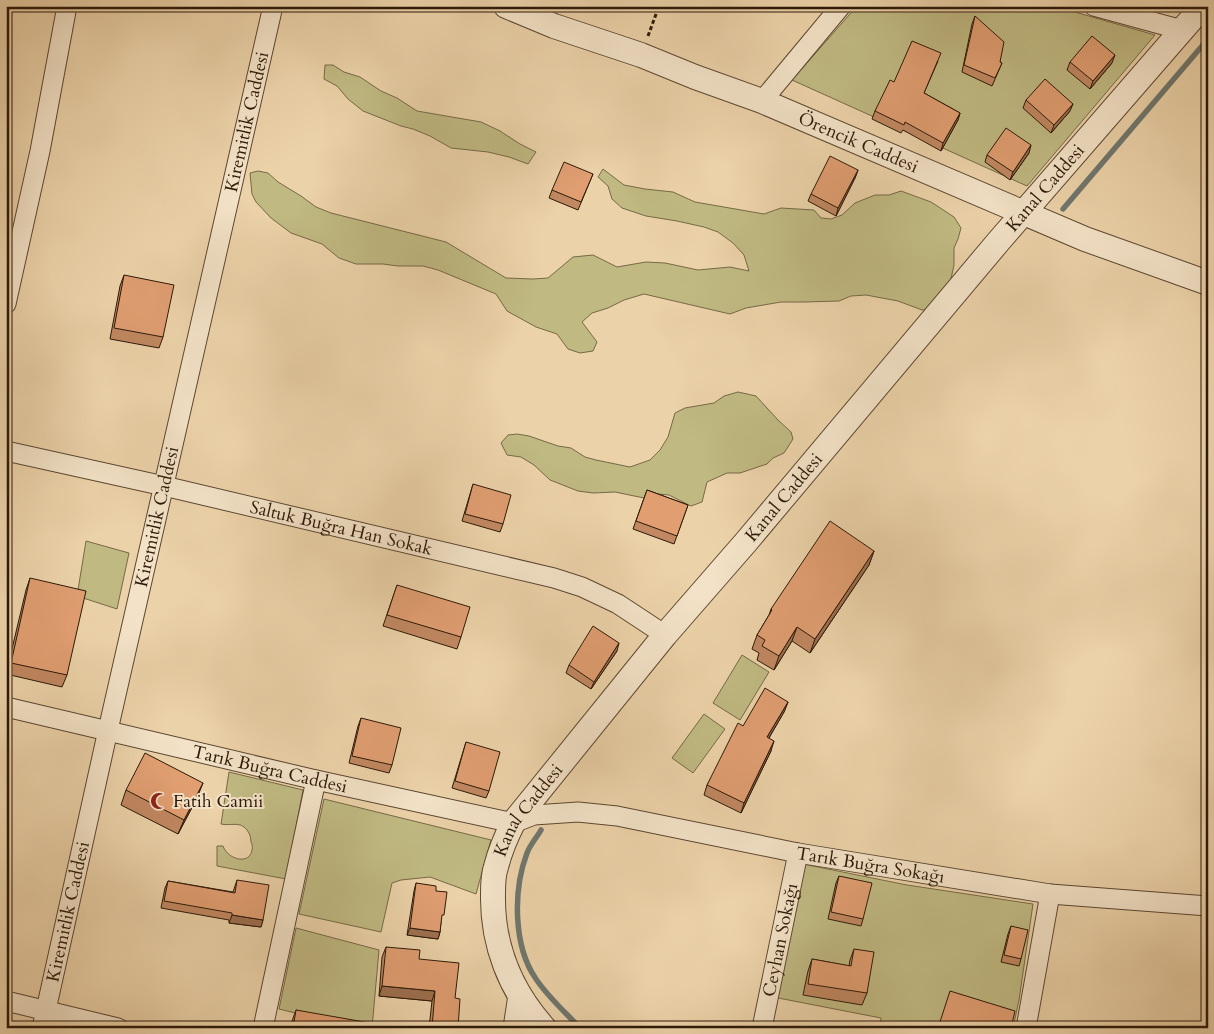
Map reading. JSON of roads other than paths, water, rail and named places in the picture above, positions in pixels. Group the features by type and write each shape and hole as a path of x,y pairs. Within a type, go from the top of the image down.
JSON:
{"street":[{"path":"6,304 40,151 67,6"},
{"name":"Kiremitlik Caddesi","path":"44,1019 273,6"},
{"name":"Örencik Caddesi","path":"506,6 554,26 642,55 695,77 762,101 1085,239 1208,284"},
{"path":"762,101 842,6"},
{"path":"1094,6 1182,30"},
{"name":"Kanal Caddesi","path":"544,1028 518,995 502,959 495,930 493,908 495,868 503,842 524,819 665,636 1024,213 1203,6"},
{"name":"Saltuk Buğra Han Sokak","path":"6,451 164,486 554,578 582,587 618,604 665,636"},
{"name":"Tarık Buğra Caddesi","path":"6,707 316,780 524,819"},
{"path":"263,1028 316,780"},
{"name":"Tarık Buğra Sokağı","path":"524,819 578,812 617,816 798,853 1050,894 1208,906"},
{"name":"Ceyhan Sokağı","path":"762,1028 798,853"},
{"path":"1026,1028 1050,894"},
{"path":"513,1028 518,995"},
{"path":"6,1001 44,1019 118,1028"}],"waterway":[{"path":"1063,209 1208,39"},
{"path":"541,830 528,850 522,868 518,900 519,934 528,966 536,979 551,998 580,1028"}],"place":[{"name":"Fatih Camii","path":"159,801"}]}
